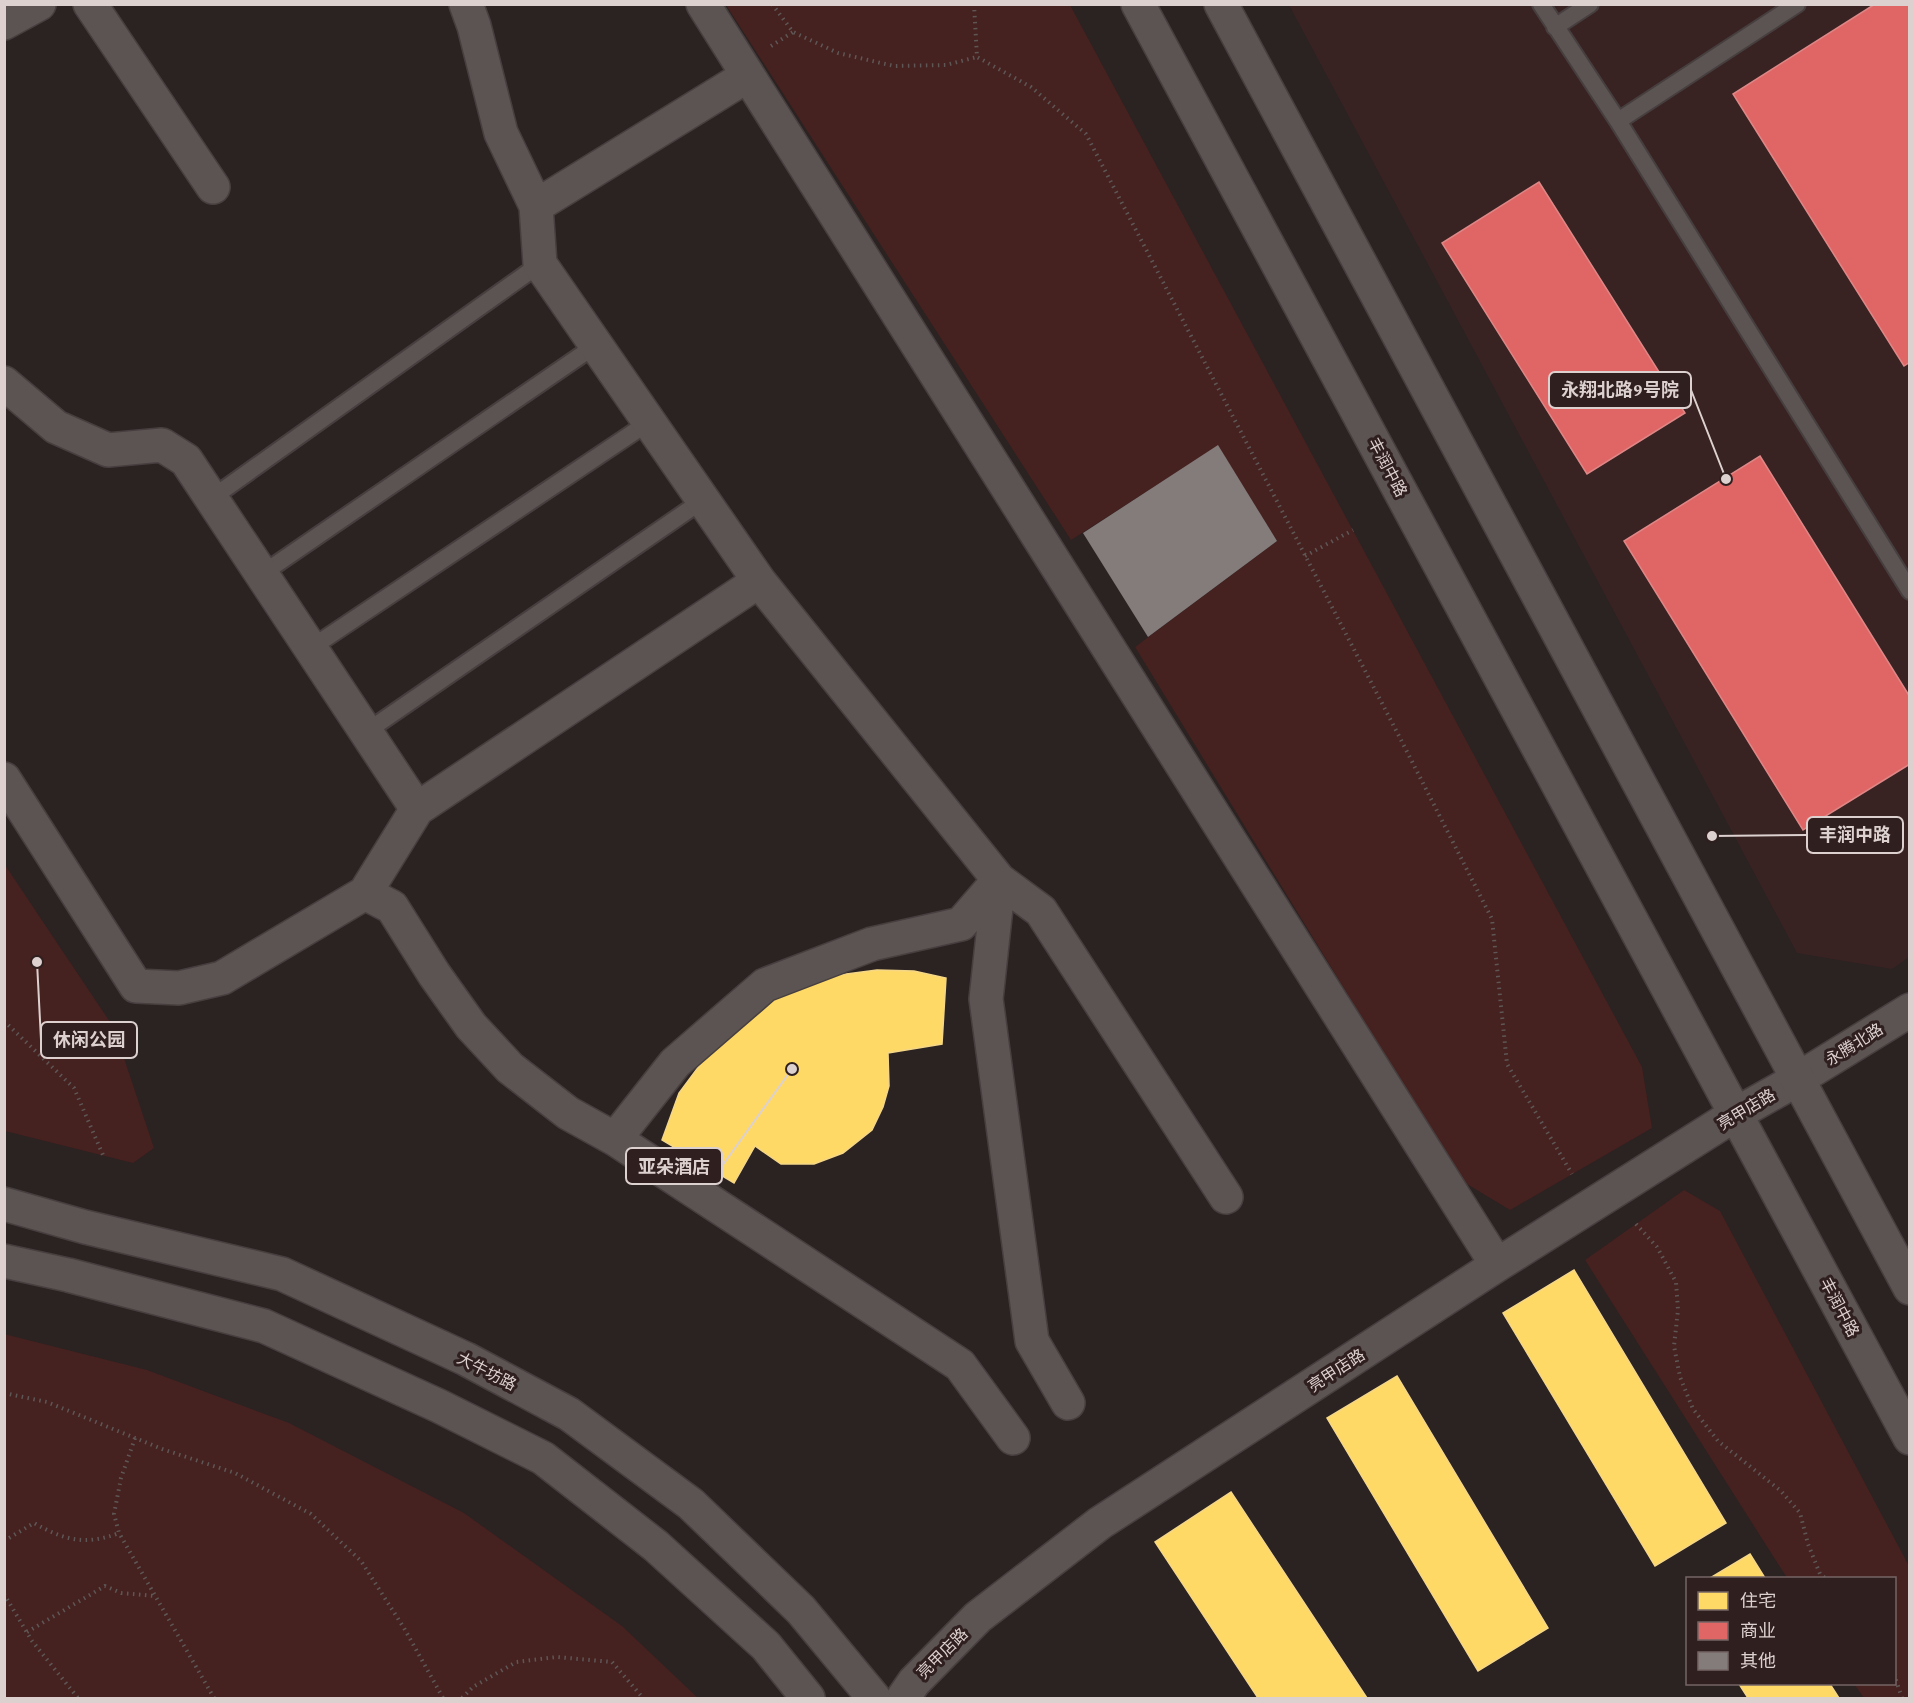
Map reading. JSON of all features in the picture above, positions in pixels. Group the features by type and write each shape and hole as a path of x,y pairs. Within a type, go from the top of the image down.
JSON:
{"street":[{"path":"4,23 39,4"},
{"path":"90,4 213,187"},
{"path":"466,4 474,26 501,133 536,206 540,264 759,581 999,880 1041,911 1226,1197"},
{"path":"703,4 1497,1265"},
{"name":"丰润中路","path":"1138,4 1910,1438"},
{"path":"1221,4 1910,1288"},
{"path":"536,206 747,76"},
{"path":"4,384 56,427 108,450 162,446 186,459 417,809"},
{"path":"4,779 136,986 179,988 222,978 365,893 417,809 759,581"},
{"path":"615,1140 675,1063 765,985 872,944 961,924 999,880"},
{"path":"999,880 986,999 1032,1341 1068,1403"},
{"path":"365,893 392,907 434,974 471,1026 510,1068 568,1113 615,1140 960,1365 1013,1438"},
{"name":"永腾北路","path":"1798,1079 1910,1010"},
{"name":"亮甲店路","path":"903,1698 914,1682 978,1617 1100,1523 1497,1265 1736,1114 1798,1079"},
{"name":"大牛坊路","path":"4,1204 85,1227 282,1274 466,1359 569,1414 691,1504 801,1610 874,1698"},
{"path":"4,1261 68,1275 264,1326 439,1406 543,1458 656,1546 766,1646 808,1698"}],"lane":[{"path":"1541,4 1618,121 1910,591"},
{"path":"1555,27 1590,4"},
{"path":"1618,121 1797,4"},
{"path":"212,498 540,264"},
{"path":"262,574 596,345"},
{"path":"311,648 649,422"},
{"path":"366,732 703,500"}],"path":[{"path":"772,4 793,32 838,52 894,66 946,65 976,57 1031,87 1086,134 1492,919 1507,1064 1572,1174"},
{"path":"974,4 976,57"},
{"path":"766,49 793,32"},
{"path":"1305,556 1353,530"},
{"path":"4,1021 74,1088 103,1155"},
{"path":"1636,1224 1657,1247 1676,1282 1678,1310 1674,1346 1680,1377 1693,1408 1718,1441 1781,1491 1800,1513 1808,1544 1820,1574 1824,1577"},
{"path":"4,1393 47,1402 162,1449 235,1473 311,1514 361,1561 404,1628 443,1698"},
{"path":"135,1438 121,1478 114,1514 119,1533 214,1698"},
{"path":"4,1541 34,1523 56,1535 79,1540 107,1538 119,1533"},
{"path":"27,1632 105,1586 121,1593 155,1596"},
{"path":"4,1594 32,1641 78,1698"},
{"path":"462,1698 473,1687 516,1662 557,1657 612,1662 643,1698"},
{"path":"1896,1680 1902,1698"}],"shaded area":[{"path":"726,5 1070,5 1642,1067 1652,1128 1510,1210 1462,1181 1135,647 1277,541 1218,446 1071,540"},
{"path":"1289,5 1909,5 1909,957 1892,969 1797,953"},
{"path":"5,865 114,1028 154,1148 133,1163 5,1131"},
{"path":"1684,1190 1720,1211 1909,1566 1909,1698 1864,1698 1855,1685 1896,1685 1896,1577 1786,1577 1585,1260"},
{"path":"4,1334 147,1370 289,1423 464,1513 622,1626 698,1698 5,1698"}],"building: 住宅":[{"path":"877,970 914,971 946,978 942,1044 888,1053 889,1086 883,1107 872,1130 843,1153 814,1164 781,1164 755,1146 734,1183 662,1140 679,1093 711,1050 782,992 831,976"},
{"path":"1574,1270 1726,1523 1655,1566 1503,1313"},
{"path":"1397,1376 1548,1628 1478,1671 1327,1418"},
{"path":"1231,1492 1367,1698 1258,1698 1155,1542"},
{"path":"1750,1554 1764,1577 1712,1577"},
{"path":"1740,1685 1831,1685 1839,1698 1748,1698"}],"building: 商业":[{"path":"1875,4 1910,4 1910,362 1904,366 1733,94"},
{"path":"1539,182 1685,413 1587,474 1442,243"},
{"path":"1760,456 1910,697 1910,764 1803,830 1624,541"}],"building: 其他":[{"path":"1218,445 1277,541 1148,637 1083,533"}],"place":[{"name":"永翔北路9号院","path":"1726,479"},
{"name":"丰润中路","path":"1712,836"},
{"name":"休闲公园","path":"37,962"},
{"name":"亚朵酒店","path":"792,1069"}]}
